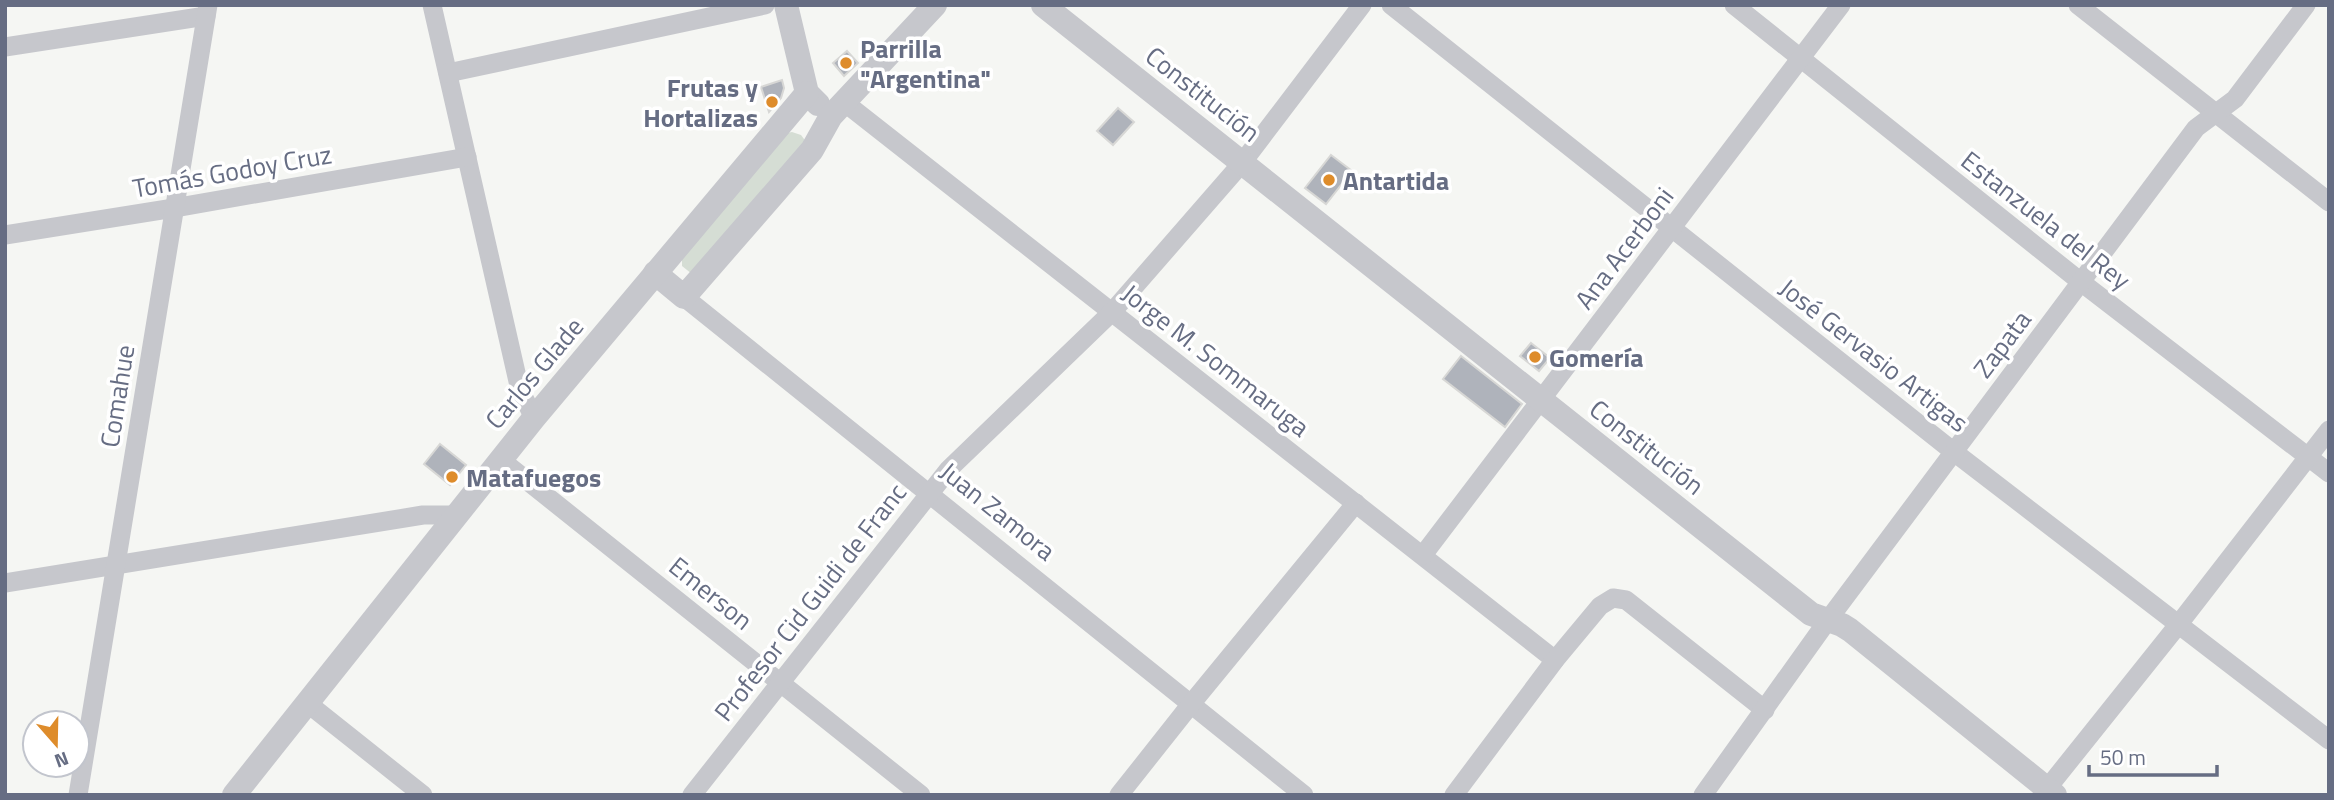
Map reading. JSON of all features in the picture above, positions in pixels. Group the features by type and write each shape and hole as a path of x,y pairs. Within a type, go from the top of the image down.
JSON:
{"street":[{"path":"432,5 520,390 534,418"},
{"path":"448,73 765,5"},
{"path":"786,5 807,93 838,109"},
{"path":"684,297 812,150 838,109 935,5"},
{"name":"Constitución","path":"1043,5 1811,614 1850,630 2048,793"},
{"name":"Profesor Cid Guidi de Franc","path":"692,795 929,494 966,452 1113,311 1242,163 1362,5"},
{"name":"José Gervasio Artigas","path":"1391,5 1954,452 2329,740"},
{"name":"Estanzuela del Rey","path":"1734,5 2081,282 2329,473"},
{"name":"Ana Acerboni","path":"1423,555 1841,5"},
{"path":"2078,5 2213,114 2329,202"},
{"name":"Zapata","path":"1703,795 1828,620 2196,128 2235,99 2306,5"},
{"path":"5,47 207,10"},
{"name":"Comahue","path":"78,795 207,10"},
{"name":"Carlos Glade","path":"234,795 500,459 807,93"},
{"name":"Jorge M. Sommaruga","path":"838,109 1113,311 1555,660"},
{"name":"Tomás Godoy Cruz","path":"5,235 467,157"},
{"name":"Juan Zamora","path":"655,273 1304,795"},
{"path":"2048,793 2329,430"},
{"name":"Emerson","path":"500,459 922,795"},
{"path":"1119,795 1356,503"},
{"path":"5,583 423,515 456,515"},
{"path":"1454,795 1555,660 1600,606 1613,598 1626,600 1765,710"},
{"path":"306,702 423,795"}],"shaded area":[{"path":"787,133 801,135 807,143 692,274 682,266 682,259"}],"building":[{"name":"Parrilla \"Argentina\"","path":"847,51 858,63 844,76 833,63"},
{"name":"Frutas y Hortalizas","path":"782,80 784,88 781,98 769,112 761,87"},
{"path":"1118,108 1134,122 1113,145 1097,131"},
{"name":"Antartida","path":"1331,155 1352,171 1326,204 1305,188"},
{"name":"Gomería","path":"1531,343 1550,358 1539,371 1520,356"},
{"path":"1461,356 1522,404 1505,427 1443,379"},
{"path":"440,444 466,465 450,485 424,464"}],"place":[{"name":"Parrilla \"Argentina\"","path":"846,63"},
{"name":"Frutas y Hortalizas","path":"772,102"},
{"name":"Antartida","path":"1329,180"},
{"name":"Gomería","path":"1535,357"},
{"name":"Matafuegos","path":"452,477"}]}
